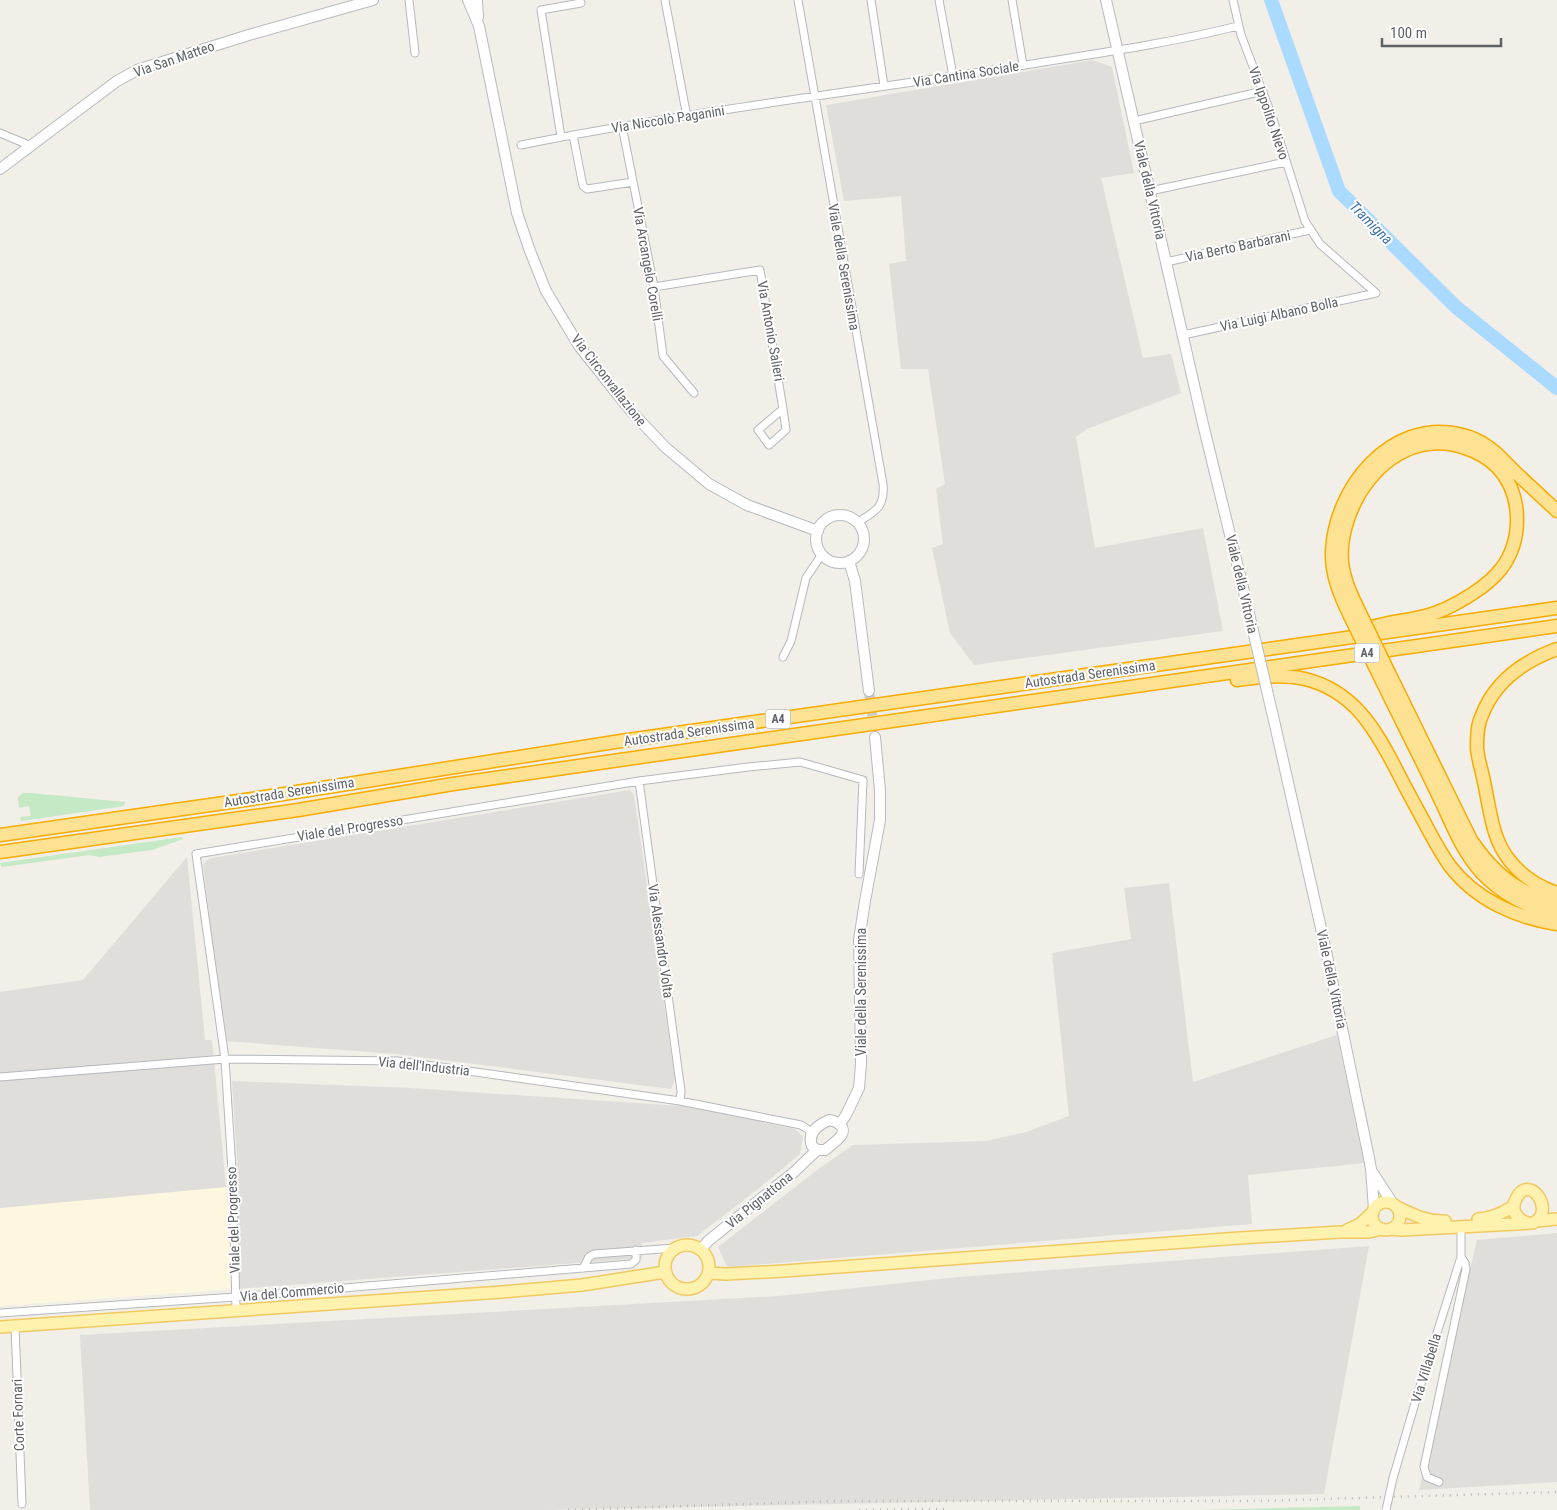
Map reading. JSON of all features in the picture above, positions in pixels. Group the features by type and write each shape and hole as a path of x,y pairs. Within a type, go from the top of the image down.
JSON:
{"highway":[{"path":"1557,511 1494,452 1480,442 1459,434 1436,432 1412,437 1400,442 1386,450 1362,472 1346,498 1336,526 1332,551 1334,571 1341,598 1356,616 1460,839 1475,865 1491,882 1512,897 1535,908 1557,913"},
{"path":"1337,639 1376,626 1437,613 1471,595 1501,569 1512,549 1515,537 1518,522 1516,506 1513,493 1503,474 1487,458 1476,451 1459,446 1427,443 1409,449 1394,457 1384,464 1368,482 1357,498 1349,515 1343,550 1342,562 1354,599 1356,616"},
{"name":"Autostrada Serenissima","path":"0,834 252,799 620,741 1557,608"},
{"name":"Autostrada Serenissima","path":"0,852 298,810 453,784 1557,626"},
{"path":"1557,649 1524,664 1508,676 1498,687 1481,716 1477,731 1477,741 1492,820 1501,847 1520,872 1545,889 1557,893"},
{"path":"1384,674 1471,840 1480,853 1501,876 1514,886 1535,897 1557,904"},
{"path":"1177,680 1218,682 1285,676 1307,680 1336,692 1360,712 1380,738 1441,854 1460,877 1470,887 1496,905 1516,914 1557,924"}],"main road":[{"path":"1526,1190 1531,1190 1540,1193 1553,1208 1533,1222 1523,1222 1516,1215 1514,1206 1518,1196 1526,1190"},
{"path":"1340,1232 1360,1224 1380,1203 1384,1202 1417,1217 1438,1221 1487,1218 1499,1215 1514,1206"},
{"path":"709,1272 726,1274 784,1271 1340,1232 1369,1232 1396,1225 1400,1218 1395,1206"},
{"path":"1373,1210 1373,1221 1378,1227 1402,1230 1533,1222 1541,1219 1546,1210 1553,1208"},
{"path":"685,1245 701,1250 709,1262 707,1278 700,1285 690,1289 684,1289 670,1282 665,1272 666,1259 675,1248 685,1245"},
{"path":"0,1327 582,1285 665,1272"}],"street":[{"name":"Via San Matteo","path":"0,169 117,81 137,70 252,34 374,0"},
{"path":"409,0 415,53"},
{"name":"Via Circonvallazione","path":"468,0 478,26 517,213 546,291 579,346 630,410 666,447 708,484 747,504 818,531"},
{"name":"Via Circonvallazione","path":"478,0 478,26"},
{"path":"665,0 687,116"},
{"name":"Viale della Serenissima","path":"798,0 884,495 880,506 872,514 858,522"},
{"path":"871,0 884,86"},
{"path":"939,0 953,76"},
{"path":"1012,0 1023,65"},
{"name":"Viale della Vittoria","path":"1106,0 1326,947 1371,1170 1373,1210"},
{"name":"Via Ippolito Nievo","path":"1233,0 1238,26 1263,91 1305,221 1320,244 1376,294"},
{"path":"561,137 542,10 581,3"},
{"path":"1118,51 1238,26"},
{"name":"Via Cantina Sociale","path":"814,96 1118,51"},
{"path":"1134,120 1263,91"},
{"name":"Via Niccolò Paganini","path":"521,145 622,126 814,96"},
{"name":"Via Arcangelo Corelli","path":"622,126 654,287 663,356 694,392"},
{"path":"0,134 31,146"},
{"path":"573,135 584,188 633,182"},
{"path":"1150,191 1286,162"},
{"name":"Via Berto Barbarani","path":"1166,262 1310,230"},
{"name":"Via Antonio Salieri","path":"654,287 760,270 784,409 786,430 769,445 758,430 784,409"},
{"name":"Via Luigi Albano Bolla","path":"1183,335 1376,294"},
{"path":"836,515 844,515 858,522 862,529 864,544 861,552 856,557 849,561 834,562 822,554 816,539 822,523 836,515"},
{"path":"783,656 791,640 806,578 822,554"},
{"path":"849,561 855,581 869,691"},
{"name":"Viale della Serenissima","path":"840,1124 859,1088 861,1064 859,940 864,901 880,820 880,790 875,737"},
{"name":"Viale del Progresso","path":"236,1310 233,1186 225,1060 196,854 639,781 800,762 863,780 859,874"},
{"name":"Via Alessandro Volta","path":"639,781 682,1090 680,1101"},
{"name":"Via dell'Industria","path":"0,1077 225,1060 398,1061 680,1101 802,1125 812,1132"},
{"path":"829,1120 840,1124 842,1129 840,1137 825,1150 814,1148 810,1141 812,1132 829,1120"},
{"name":"Via Pignattona","path":"701,1250 708,1241 793,1173 817,1150"},
{"name":"Viale della Vittoria","path":"1371,1170 1395,1206"},
{"name":"Via Villabella","path":"1386,1510 1418,1393 1461,1258 1461,1226"},
{"path":"583,1268 589,1257 594,1254 675,1248"},
{"name":"Via del Commercio","path":"0,1313 631,1264 636,1260 636,1250"},
{"path":"1439,1482 1427,1477 1424,1467 1466,1269 1465,1263 1461,1258"},
{"name":"Corte Fornari","path":"15,1326 22,1504"}],"shaded area":[{"path":"1093,60 1112,67 1134,173 1101,178 1143,358 1171,354 1181,393 1087,429 1076,437 1095,548 1203,528 1223,631 974,665 950,633 932,548 943,544 936,489 945,484 928,369 901,369 889,264 906,261 901,196 844,201 826,105"},
{"path":"630,790 634,795 675,1079 671,1089 396,1054 225,1041 203,865 206,861 211,858"},
{"path":"187,857 205,1040 212,1040 226,1187 0,1208 0,992 83,980"},
{"path":"1169,883 1193,1082 1337,1035 1364,1163 1248,1175 1252,1224 727,1267 718,1247 821,1167 853,1145 986,1141 1026,1132 1069,1116 1052,953 1131,939 1124,888"},
{"path":"232,1081 410,1088 696,1107 795,1129 803,1137 800,1154 697,1236 642,1243 642,1258 237,1289 237,1161"},
{"path":"226,1187 233,1289 0,1306 0,1208"},
{"path":"1557,1233 1557,1482 1419,1490 1477,1240"},
{"path":"1369,1246 1324,1494 547,1510 90,1510 80,1335 779,1296 959,1277"}],"green space":[{"path":"23,793 125,802 124,806 21,821 20,817 31,816 29,806 19,808 18,797"},
{"path":"182,837 183,839 152,850 99,857 89,855 2,867 0,863"},
{"path":"1360,1506 1360,1510 1198,1510"}],"waterway":[{"name":"Tramigna","path":"1271,0 1339,191 1456,307 1557,388"}],"tunnel":[{"path":"869,691 875,737"}],"railway":[{"path":"568,1510 836,1501 1257,1501 1557,1492"},
{"path":"859,1510 947,1509"}]}
